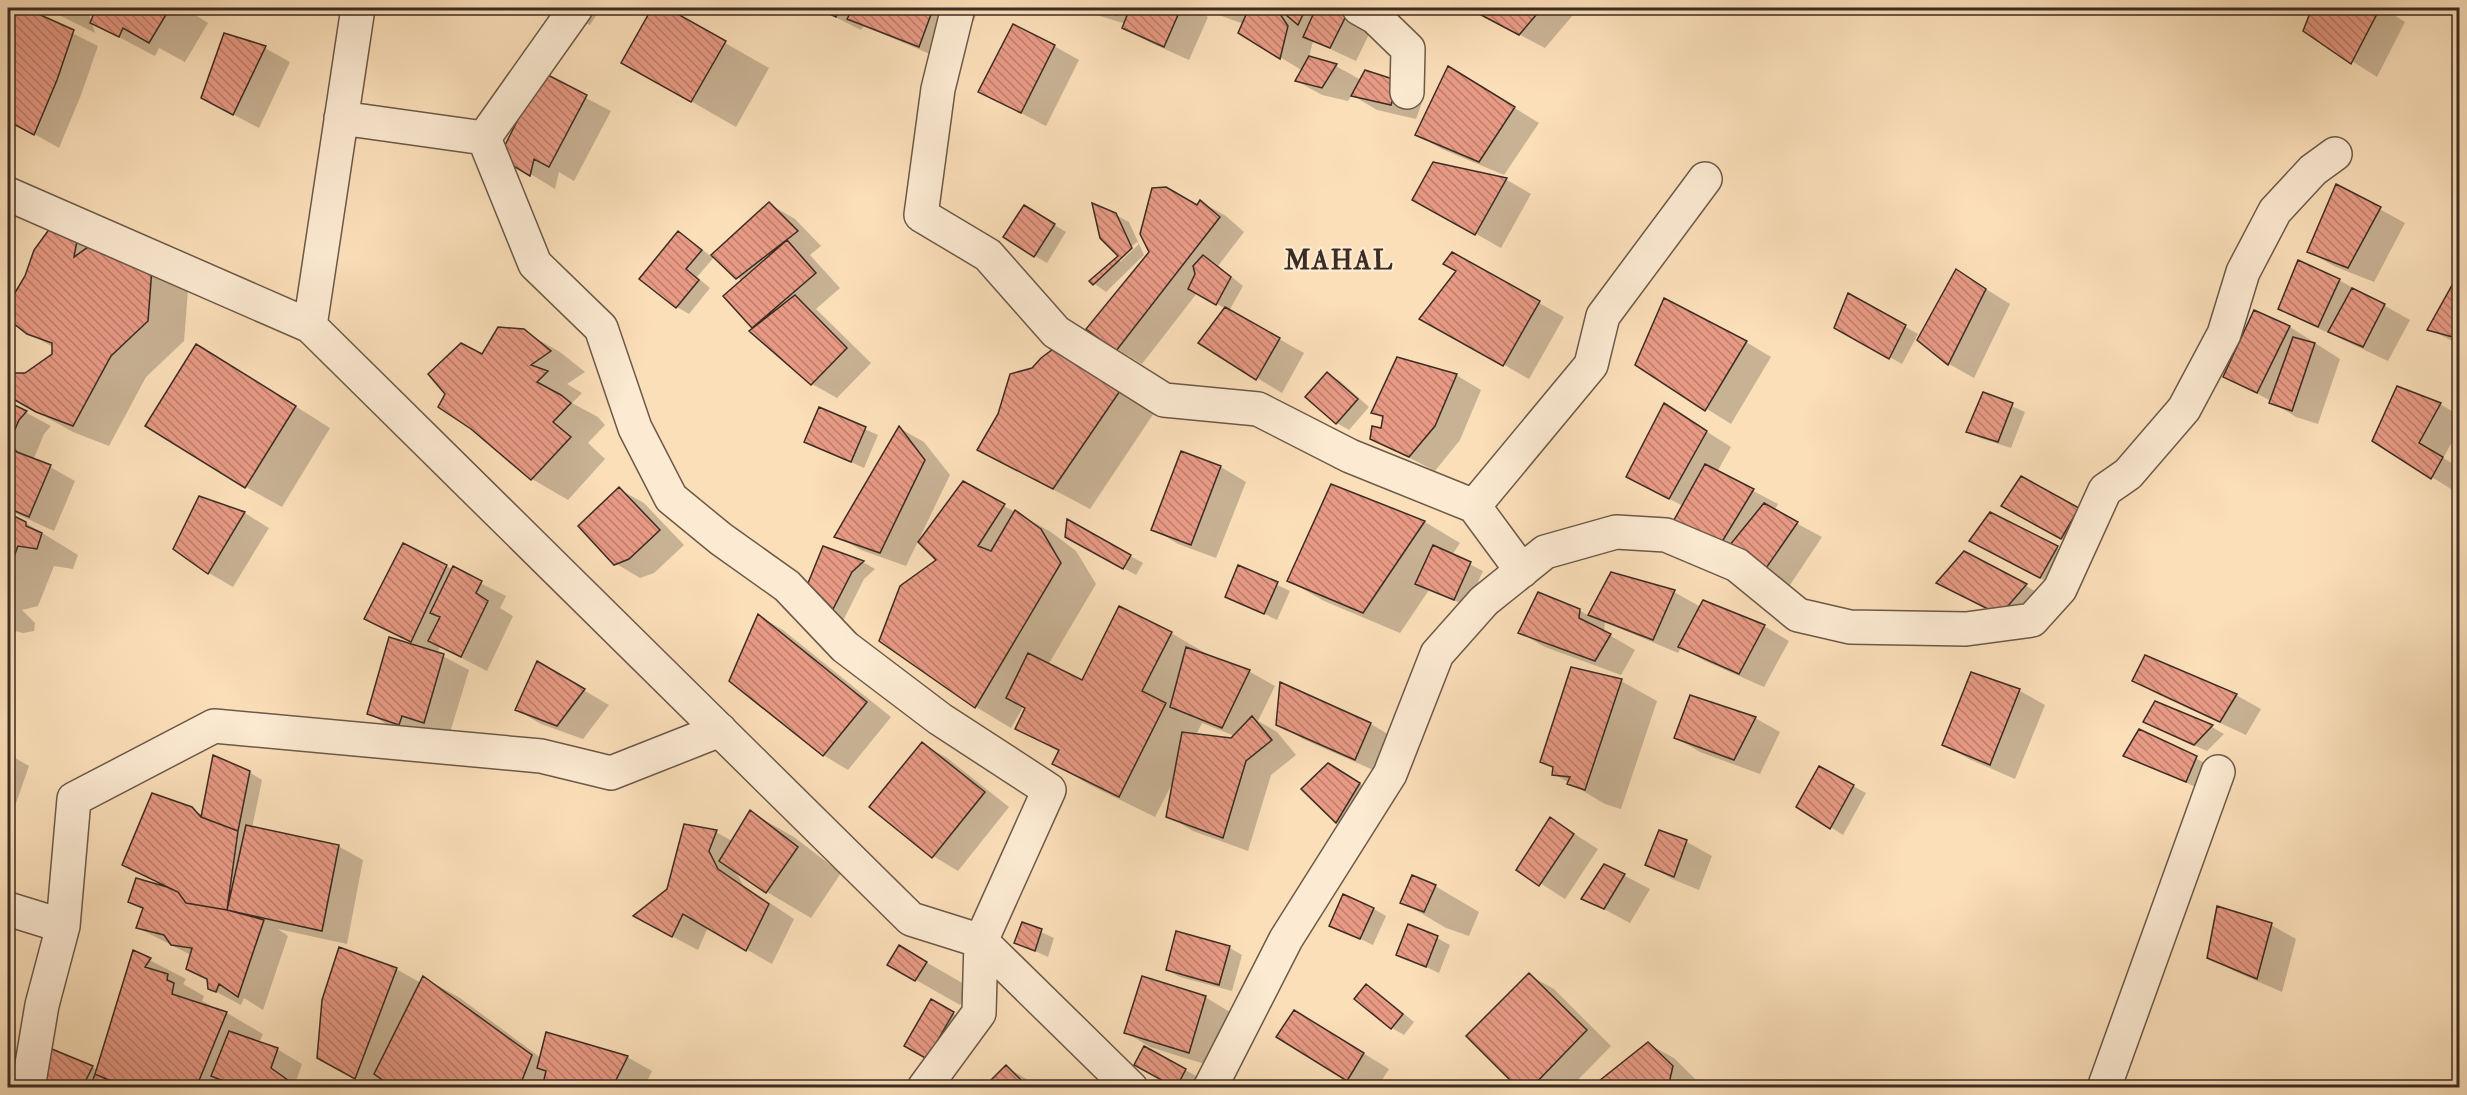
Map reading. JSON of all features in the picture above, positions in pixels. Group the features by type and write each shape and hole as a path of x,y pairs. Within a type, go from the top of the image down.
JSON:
{"street":[{"path":"310,326 358,8"},
{"path":"484,138 576,8"},
{"path":"958,8 938,89 921,215 988,255 1056,332 1164,400 1258,409 1350,456 1474,506 1522,571"},
{"path":"1359,8 1375,17 1408,49 1407,92"},
{"path":"341,118 484,138"},
{"path":"484,138 535,264 601,328 635,428 672,498 721,539 787,586 844,647 940,719 1049,790 981,941 979,1013 924,1088"},
{"path":"1210,1088 1286,939 1390,774 1437,654 1484,601 1545,552 1616,532 1666,535 1737,565 1798,615 1850,627 1966,629 2032,620 2060,589 2104,490 2128,474 2184,409 2224,334 2242,272 2275,212 2313,170 2335,154"},
{"path":"1474,506 1591,365 1603,316 1705,179"},
{"path":"8,194 310,326 911,919 981,941 1131,1088"},
{"path":"28,1088 42,1005 63,926 74,799 214,726 541,756 611,773 720,730"},
{"path":"2104,1088 2218,772"},
{"path":"8,909 63,926"}],"building":[{"path":"8,8 25,8 74,30 57,80 34,135 8,121"},
{"path":"96,8 170,8 149,43 123,28 119,37 90,23"},
{"path":"652,8 667,8 726,41 691,102 621,63"},
{"path":"817,8 841,8 836,17"},
{"path":"853,8 933,9 919,47 847,19"},
{"path":"1091,8 1122,8 1117,15"},
{"path":"1130,8 1181,8 1164,47 1122,28"},
{"path":"1249,8 1276,8 1288,26 1280,59 1238,33"},
{"path":"1278,8 1306,8 1298,25"},
{"path":"1316,8 1346,8 1349,10 1330,48 1303,37"},
{"path":"1468,8 1542,8 1519,35"},
{"path":"2312,8 2380,8 2351,64 2303,31"},
{"path":"1013,24 1055,45 1021,113 978,92"},
{"path":"224,33 266,46 233,115 201,98"},
{"path":"1309,56 1337,64 1322,88 1295,81"},
{"path":"1448,66 1515,107 1479,162 1415,135"},
{"path":"1365,70 1399,81 1391,105 1351,96"},
{"path":"542,72 587,95 549,167 534,159 530,176 499,157"},
{"path":"1433,162 1507,178 1475,235 1412,200"},
{"path":"2336,184 2381,207 2348,268 2307,252"},
{"path":"1166,187 1197,205 1200,200 1220,217 1116,351 1086,329 1149,252 1140,234 1152,188"},
{"path":"769,202 798,231 736,279 711,255"},
{"path":"1092,203 1116,213 1132,248 1093,285 1089,281 1118,256 1100,238"},
{"path":"1024,205 1055,224 1034,257 1003,237"},
{"path":"56,220 79,230 74,257 98,240 152,268 148,321 111,356 73,426 36,412 8,396 8,373 25,373 52,354 52,343 27,334 13,323 10,301 25,276 34,250"},
{"path":"678,231 702,250 686,269 699,280 676,308 639,279"},
{"path":"787,240 816,273 752,328 723,296"},
{"path":"1452,252 1540,301 1503,366 1419,319 1456,271 1443,264"},
{"path":"1203,255 1231,277 1216,305 1188,289 1195,274 1193,266"},
{"path":"2298,260 2340,279 2318,327 2278,309"},
{"path":"1956,269 1986,289 1948,365 1917,340"},
{"path":"2460,271 2460,339 2427,330"},
{"path":"2352,288 2385,304 2363,347 2328,332"},
{"path":"1848,293 1906,325 1889,359 1834,328"},
{"path":"795,295 847,348 811,385 749,331"},
{"path":"1664,298 1747,341 1705,411 1635,365"},
{"path":"1225,307 1280,338 1256,380 1198,343"},
{"path":"2254,310 2290,326 2257,393 2223,377"},
{"path":"498,327 524,329 551,351 531,365 548,371 537,382 571,403 553,422 571,437 531,480 471,429 438,407 445,394 428,374 461,343 482,354"},
{"path":"2293,337 2315,343 2292,411 2269,403"},
{"path":"196,344 296,406 245,488 145,426"},
{"path":"1056,347 1122,388 1053,489 977,450 998,414 1010,374 1032,368"},
{"path":"1397,357 1457,374 1435,426 1409,457 1370,439 1372,426 1381,428 1383,416 1371,413"},
{"path":"1327,372 1358,399 1336,424 1305,397"},
{"path":"2397,386 2441,403 2419,443 2443,457 2431,479 2372,441"},
{"path":"1983,392 2013,403 1998,442 1966,432"},
{"path":"8,402 27,411 19,420 9,443 17,452 51,465 29,517 8,508"},
{"path":"1664,403 1707,431 1669,499 1626,477"},
{"path":"819,407 866,427 851,462 804,442"},
{"path":"899,426 925,460 880,553 834,537"},
{"path":"1181,451 1221,466 1191,545 1151,530"},
{"path":"1705,464 1754,489 1717,550 1669,529"},
{"path":"2021,476 2079,508 2061,539 2001,506"},
{"path":"963,481 1005,504 978,546 991,551 1015,510 1041,529 1061,563 975,708 879,641 900,586 936,560 918,542"},
{"path":"1331,484 1425,521 1363,613 1287,581"},
{"path":"619,487 660,530 629,559 614,565 578,526"},
{"path":"199,496 245,512 208,574 173,549"},
{"path":"1764,503 1798,522 1762,574 1725,551"},
{"path":"1990,512 2058,546 2040,578 1969,541"},
{"path":"8,513 26,522 26,526 42,533 37,549 18,546 8,572"},
{"path":"1067,519 1131,555 1123,569 1065,537"},
{"path":"403,543 447,565 411,642 364,619"},
{"path":"1433,545 1471,562 1454,600 1415,584"},
{"path":"823,546 864,561 852,572 829,617 804,593"},
{"path":"1964,551 2027,584 2000,615 1936,583"},
{"path":"1238,565 1278,582 1264,614 1225,597"},
{"path":"453,566 482,581 476,593 488,601 461,657 428,641 440,617 430,613"},
{"path":"1611,572 1675,590 1653,640 1588,615"},
{"path":"1538,592 1580,609 1579,618 1611,634 1595,661 1518,633"},
{"path":"1703,600 1765,625 1739,674 1678,647"},
{"path":"1119,606 1172,632 1142,691 1166,703 1119,797 1052,764 1059,750 1015,729 1025,708 1006,698 1028,653 1082,680"},
{"path":"758,614 867,702 823,756 729,681"},
{"path":"389,637 444,654 424,723 402,716 399,725 367,714"},
{"path":"1186,647 1250,670 1222,728 1170,707"},
{"path":"2145,655 2237,694 2220,722 2132,681"},
{"path":"537,661 585,689 557,726 515,710"},
{"path":"1571,667 1622,679 1585,790 1567,784 1570,777 1552,775 1553,767 1540,762"},
{"path":"1971,672 2020,689 1990,765 1942,745"},
{"path":"1280,682 1371,723 1355,760 1276,725"},
{"path":"1690,695 1756,717 1734,760 1674,738"},
{"path":"2155,701 2213,725 2194,745 2143,722"},
{"path":"1252,716 1272,740 1246,761 1223,838 1166,817 1182,732 1231,738"},
{"path":"2139,729 2197,756 2186,782 2123,756"},
{"path":"922,742 985,792 932,858 869,807"},
{"path":"213,755 250,771 238,831 201,817"},
{"path":"1328,763 1360,783 1336,823 1301,789"},
{"path":"1819,766 1854,785 1830,829 1796,807"},
{"path":"152,793 192,807 201,817 238,831 227,910 186,903 178,892 122,865"},
{"path":"750,810 798,847 766,893 719,861"},
{"path":"1550,817 1574,834 1539,886 1516,870"},
{"path":"684,824 717,830 709,851 718,869 769,904 746,951 683,914 672,937 633,916 667,889"},
{"path":"246,825 339,845 322,931 227,910"},
{"path":"1659,830 1687,840 1674,877 1645,865"},
{"path":"1604,864 1625,874 1604,909 1581,899"},
{"path":"1412,875 1436,885 1424,912 1400,903"},
{"path":"136,878 178,892 186,903 227,910 264,920 238,997 219,984 216,992 208,989 207,979 186,969 192,948 171,945 164,935 136,928 143,908 128,902"},
{"path":"1343,894 1374,908 1360,939 1329,926"},
{"path":"2217,906 2272,923 2257,979 2207,958"},
{"path":"1022,922 1042,929 1035,951 1014,943"},
{"path":"1408,924 1438,936 1426,967 1396,955"},
{"path":"1176,931 1230,946 1219,985 1166,970"},
{"path":"899,945 927,962 915,981 887,965"},
{"path":"339,947 397,968 355,1079 317,1058 322,1000"},
{"path":"133,950 151,958 145,967 168,974 167,980 174,983 172,994 227,1012 196,1088 177,1088 161,1081 158,1088 127,1088 95,1074"},
{"path":"1529,973 1587,1030 1531,1088 1518,1088 1466,1036"},
{"path":"423,976 532,1055 519,1088 394,1088 374,1074"},
{"path":"1142,976 1206,996 1189,1053 1124,1033"},
{"path":"1366,984 1403,1014 1391,1029 1354,999"},
{"path":"931,999 954,1012 927,1059 904,1046"},
{"path":"1294,1010 1364,1053 1347,1081 1276,1037"},
{"path":"229,1031 278,1048 271,1068 292,1083 290,1088 241,1088 211,1076"},
{"path":"546,1032 628,1056 612,1088 597,1088 582,1082 579,1088 542,1088 546,1071 537,1068"},
{"path":"1648,1042 1673,1066 1668,1088 1601,1088 1599,1081"},
{"path":"1144,1046 1186,1069 1176,1088 1134,1065"},
{"path":"47,1047 93,1066 82,1088 36,1088"},
{"path":"1006,1065 1027,1086 1026,1088 983,1088"},
{"path":"95,1074 127,1088 90,1088"}],"district":[{"name":"MAHAL","path":"1339,260"}]}
